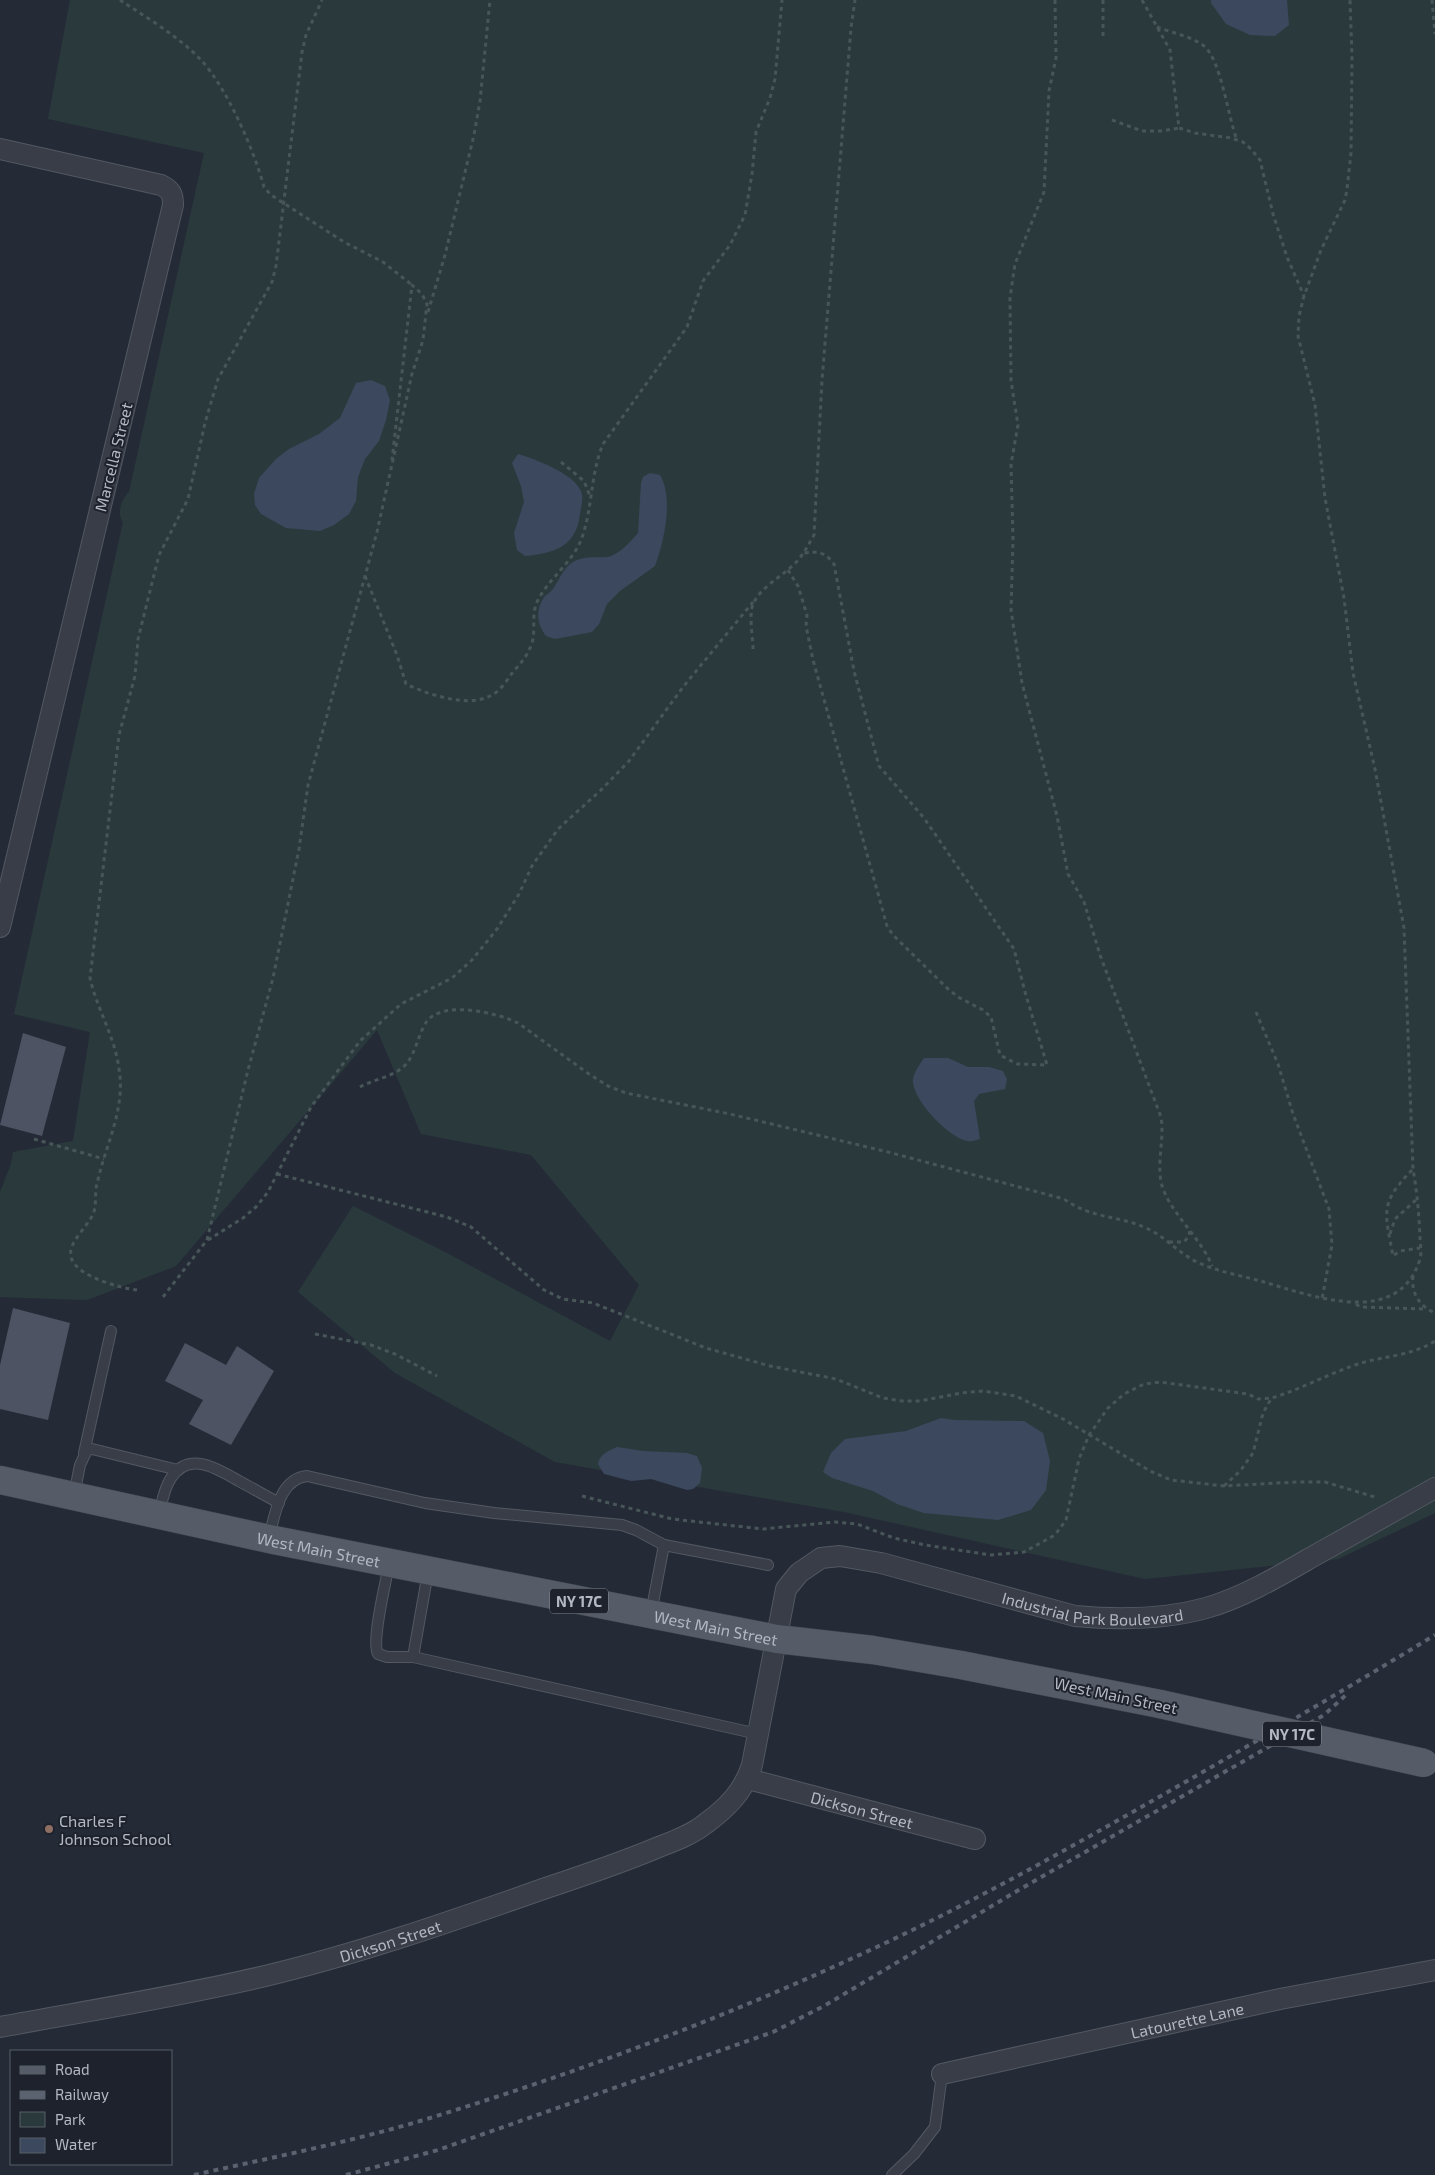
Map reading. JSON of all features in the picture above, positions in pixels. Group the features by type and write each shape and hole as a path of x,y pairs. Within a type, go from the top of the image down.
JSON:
{"main road":[{"name":"West Main Street","path":"0,1480 269,1539 778,1639 873,1650 1160,1704 1429,1764"}],"street":[{"name":"Marcella Street","path":"0,149 162,185 170,190 173,195 173,205 4,894"},
{"path":"0,927 4,894"},
{"name":"Industrial Park Boulevard","path":"778,1639 786,1589 799,1573 821,1558 840,1556 881,1563 1075,1616 1122,1619 1171,1616 1207,1608 1231,1599 1274,1578 1435,1488"},
{"name":"Dickson Street","path":"0,2027 262,1977 353,1953 436,1927 622,1862 683,1837 704,1825 732,1803 748,1778 778,1639"},
{"name":"Dickson Street","path":"748,1778 975,1839"},
{"name":"Latourette Lane","path":"942,2074 1280,1999 1435,1970"}],"lane":[{"path":"74,1495 111,1331"},
{"path":"84,1453 92,1449 178,1470"},
{"path":"159,1514 166,1488 178,1470 192,1463 210,1465 279,1503"},
{"path":"269,1539 283,1492 292,1481 299,1477 307,1476 425,1502 494,1513 622,1525 636,1530 664,1545 768,1565"},
{"path":"651,1614 664,1545"},
{"path":"389,1563 376,1632 375,1649 378,1654 387,1657 413,1657 758,1734"},
{"path":"413,1657 428,1571"},
{"path":"892,2175 914,2154 935,2127 942,2074"}],"path":[{"path":"120,0 161,28 201,60 233,108 264,187 271,195 344,242 383,262 422,294 427,304 423,340 412,374 377,532 308,785 299,849 273,978 248,1070 207,1240"},
{"path":"136,1290 120,1288 99,1280 78,1268 72,1260 71,1250 74,1242 94,1213 96,1186 120,1096 120,1069 112,1039 94,996 90,978 119,735 133,685 138,639 160,555 188,499 205,423 218,379 272,282 276,266 282,203 302,52 306,35 322,0"},
{"path":"426,320 443,262 474,135 480,102 490,0"},
{"path":"364,575 397,655 406,684 420,690 460,700 475,701 491,696 499,690 527,655 532,641 533,616 537,602 580,542 596,460 603,444 687,327 703,281 730,245 745,215 756,132 770,98 775,79 782,0"},
{"path":"163,1297 207,1240 243,1218 256,1207 268,1192 311,1107 360,1041 401,1004 452,978 472,960 497,929 519,894 532,866 558,829 601,790 629,761 683,687 753,602 804,553 814,535 823,370 851,28 855,0"},
{"path":"1055,0 1056,58 1049,91 1044,192 1015,264 1010,298 1011,381 1018,425 1011,464 1011,610 1022,683 1057,816 1068,874 1084,902 1100,955 1161,1117 1163,1127 1159,1163 1163,1187 1168,1200 1208,1255 1212,1267"},
{"path":"1103,0 1103,37"},
{"path":"1142,0 1170,50 1179,128"},
{"path":"1350,0 1352,57 1351,143 1347,189 1345,200 1321,250 1304,296 1299,316 1298,336 1315,405 1325,498 1344,598 1352,673 1375,769 1404,928 1413,1169 1418,1199 1421,1258 1413,1276 1412,1287 1420,1302 1427,1309 1435,1313"},
{"path":"1432,0 1435,34"},
{"path":"1157,27 1198,42 1210,53 1222,86 1230,122 1237,140"},
{"path":"1112,120 1142,131 1162,131 1179,128 1195,133 1237,140 1251,148 1260,160 1286,257 1304,296"},
{"path":"392,460 412,285"},
{"path":"561,462 584,482 590,496"},
{"path":"788,570 798,586 807,615 806,626 813,660 887,926 892,935 947,988 958,997 984,1010 991,1017 1000,1055 1016,1064 1047,1065 1024,992 1014,949 924,818 879,766 854,671 834,564 827,554 816,551 804,553"},
{"path":"753,602 751,612 753,649"},
{"path":"360,1086 402,1069 428,1021 436,1014 446,1010 480,1012 505,1017 518,1023 608,1086 626,1093 730,1114 879,1150 1064,1199 1077,1208 1097,1216 1145,1227 1199,1263 1322,1299 1354,1303 1381,1299 1399,1290 1413,1276"},
{"path":"1256,1012 1278,1064 1293,1114 1328,1209 1332,1245 1322,1299"},
{"path":"34,1139 104,1159"},
{"path":"1413,1169 1396,1188 1386,1208 1393,1256 1400,1251 1420,1248"},
{"path":"277,1174 447,1217 471,1227 544,1290 563,1299 593,1303 706,1348 770,1366 836,1379 883,1398 902,1401 920,1401 983,1391 1016,1396 1089,1434 1150,1472 1171,1480 1224,1486 1324,1482 1371,1497 1385,1497"},
{"path":"1389,1235 1395,1219 1418,1199"},
{"path":"1169,1242 1184,1242 1189,1236 1190,1229"},
{"path":"1354,1303 1360,1307 1427,1309"},
{"path":"315,1334 371,1345 395,1354 437,1376"},
{"path":"582,1496 672,1520 763,1529 835,1522 857,1524 894,1538 925,1545 991,1555 1024,1552 1055,1535 1066,1520 1079,1459 1089,1434 1108,1408 1124,1394 1144,1384 1160,1382 1248,1394 1258,1399 1272,1398 1358,1364 1407,1353 1435,1341"},
{"path":"1224,1486 1241,1470 1253,1453 1263,1413 1272,1398"}],"green space":[{"path":"70,0 1435,0 1435,1513 1338,1559 1145,1579 844,1512 555,1462 395,1373 298,1292 353,1206 445,1252 610,1341 639,1285 531,1155 421,1134 377,1030 176,1266 87,1300 0,1297 0,1192 11,1164 13,1152 73,1141 90,1032 14,1014 123,522 120,515 121,506 129,492 204,153 48,119"}],"water":[{"path":"1211,0 1287,0 1289,25 1275,36 1250,35 1226,24 1211,3"},
{"path":"371,380 385,386 390,400 379,441 365,459 358,477 356,501 349,514 334,525 320,531 286,528 261,514 255,505 254,494 259,478 276,459 289,449 319,434 340,418 356,383"},
{"path":"518,454 543,463 562,473 577,484 581,491 582,505 574,534 562,546 546,553 525,556 517,550 514,533 524,502 521,486 512,463"},
{"path":"650,473 660,475 664,485 667,508 662,545 655,566 620,591 607,604 599,624 592,632 555,639 546,636 538,617 539,607 544,597 552,590 573,562 585,558 608,557 617,553 638,533 641,483 643,477"},
{"path":"924,1058 948,1058 968,1067 989,1067 1003,1071 1007,1079 1005,1089 979,1094 974,1101 980,1139 969,1141 952,1134 934,1118 920,1100 915,1091 913,1080 916,1070"},
{"path":"941,1418 954,1420 1024,1421 1043,1433 1050,1461 1046,1490 1031,1510 998,1520 924,1513 897,1504 873,1491 832,1478 823,1472 831,1453 845,1439 906,1431"},
{"path":"617,1447 643,1451 687,1453 697,1456 702,1468 700,1483 693,1489 687,1490 651,1479 631,1481 604,1474 598,1464 599,1461 605,1453"}],"building":[{"path":"23,1033 66,1047 42,1136 0,1125"},
{"path":"13,1308 70,1323 48,1420 0,1409 0,1365"},
{"path":"185,1343 226,1365 237,1346 274,1371 231,1445 189,1424 203,1400 165,1381"}],"railway":[{"path":"194,2175 364,2136 475,2104 531,2086 694,2026 802,1981 931,1921 1116,1822 1435,1635"},
{"path":"346,2175 438,2150 773,2032 824,2006 1017,1891 1324,1715 1347,1694"}],"place":[{"name":"Charles F Johnson School","path":"49,1829"}]}
